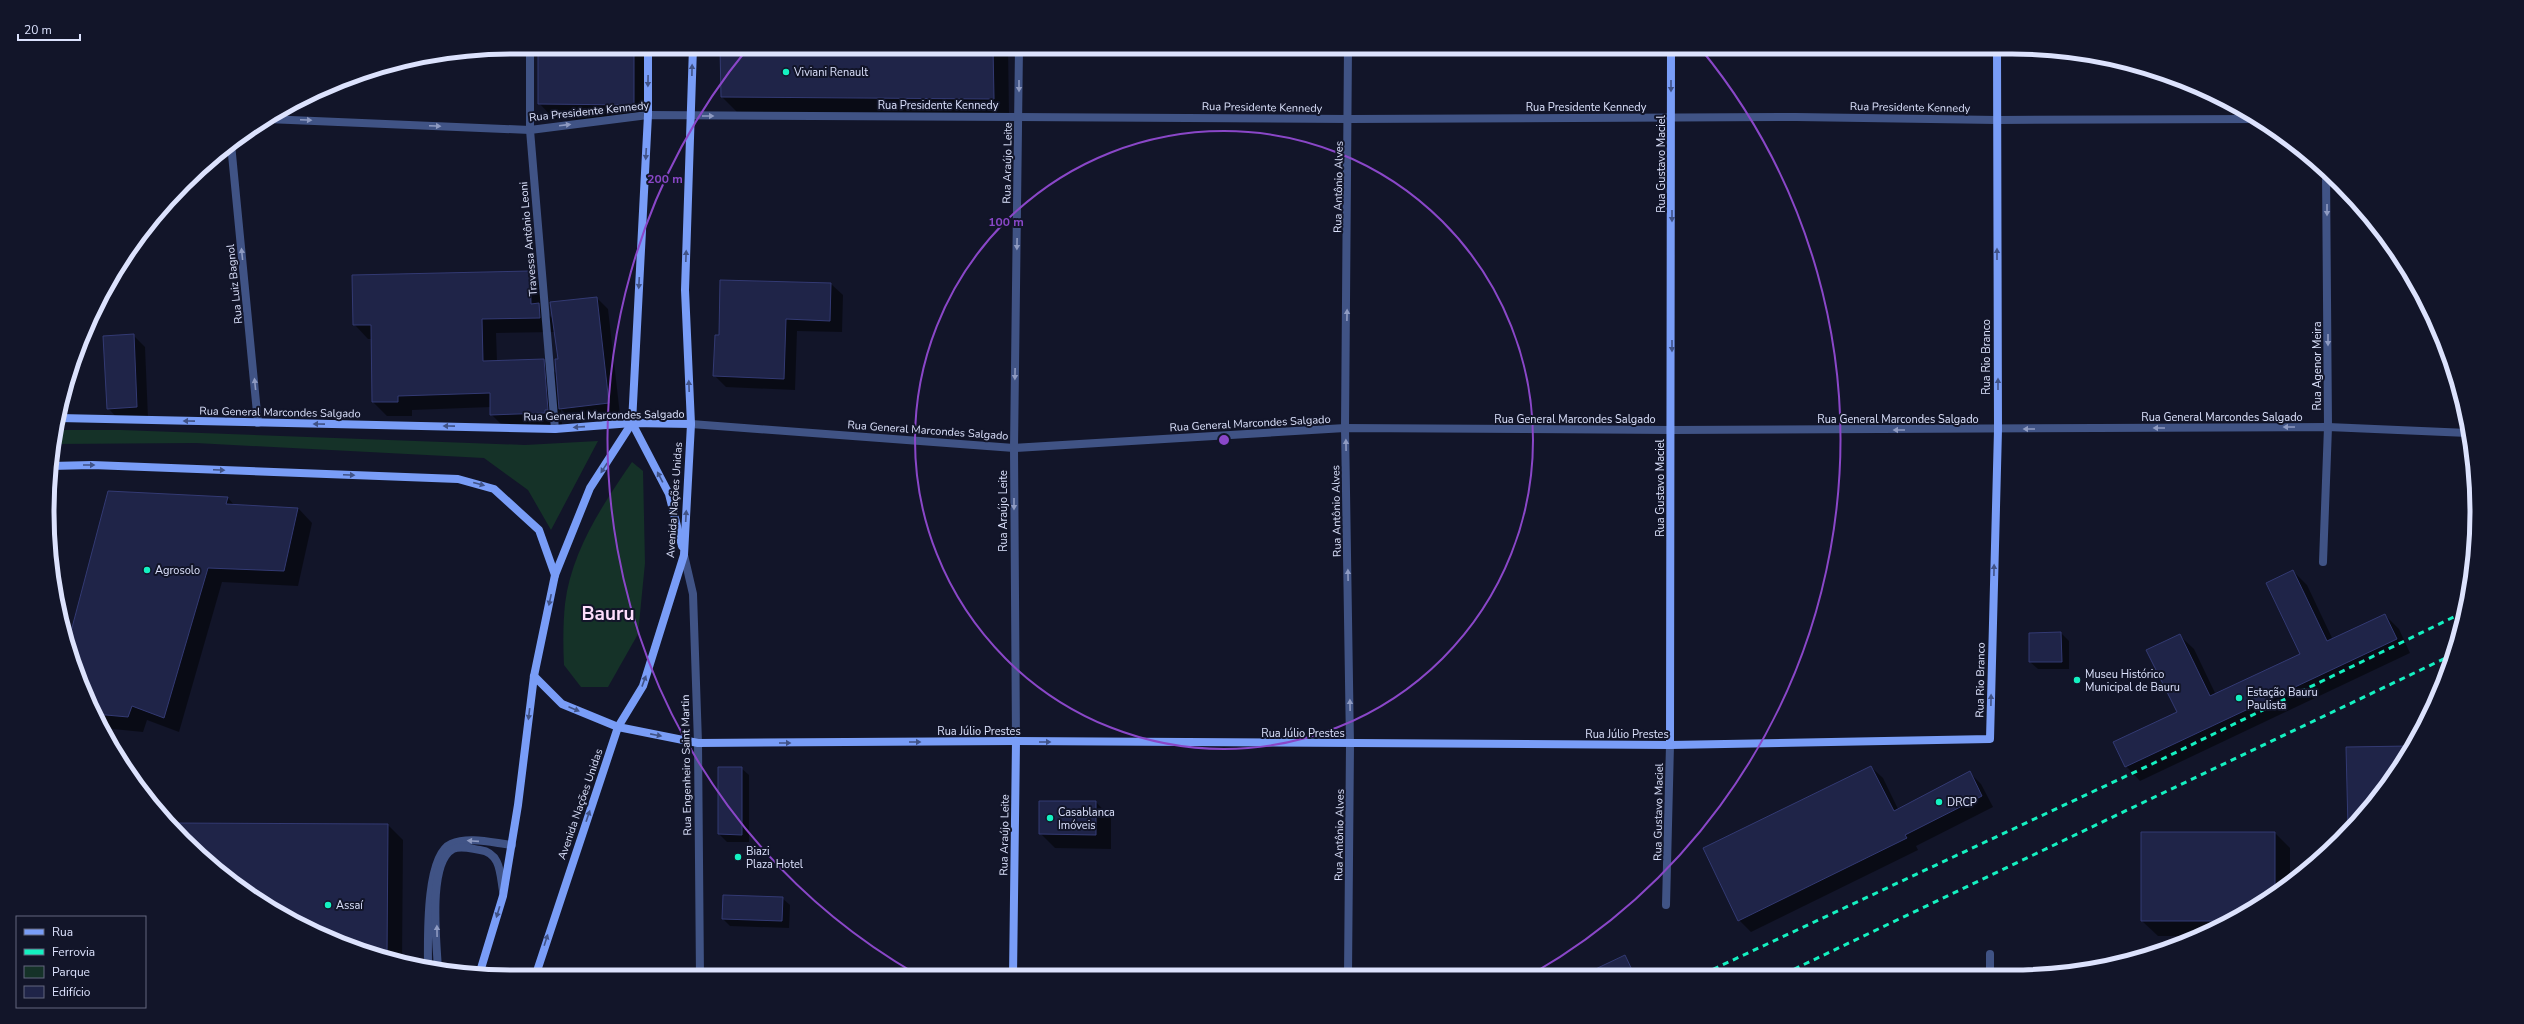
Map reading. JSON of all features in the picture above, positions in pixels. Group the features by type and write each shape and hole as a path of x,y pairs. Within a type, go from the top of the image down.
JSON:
{"street":[{"name":"Travessa Antônio Leoni","path":"530,54 530,130 555,428"},
{"path":"481,969 504,896 534,676 555,575 590,488 632,423 648,115 648,54"},
{"name":"Avenida Nações Unidas","path":"537,970 618,727 643,686 684,555 690,424 685,290 693,54"},
{"name":"Rua Araújo Leite","path":"1013,970 1016,741 1014,448 1019,54"},
{"name":"Rua Antônio Alves","path":"1348,54 1349,119 1345,428 1350,744 1348,970"},
{"name":"Rua Gustavo Maciel","path":"1666,905 1670,745 1672,430 1671,54"},
{"name":"Rua Rio Branco","path":"1990,739 1998,430 1997,54"},
{"name":"Rua Presidente Kennedy","path":"276,119 530,130 648,115 1019,115 1349,119 1796,117 1997,120 2249,120"},
{"name":"Rua Luiz Bagnol","path":"232,150 258,423"},
{"name":"Rua Agenor Meira","path":"2323,562 2328,427 2326,179"},
{"name":"Rua General Marcondes Salgado","path":"64,418 555,428 632,423 690,424 1014,448 1345,428 1998,430 2328,427 2463,433"},
{"path":"632,423 669,494 684,555"},
{"path":"57,466 92,465 458,479 494,489 539,530 555,575"},
{"name":"Rua Engenheiro Saint Martin","path":"684,555 693,594 698,743 700,970"},
{"name":"Rua Júlio Prestes","path":"534,676 562,704 618,727 698,743 1016,741 1670,745 1990,739"},
{"path":"428,962 431,880 442,853 449,844 464,840 512,845"},
{"path":"438,964 436,887 444,860 452,849 460,847 483,851 495,856 499,864 504,896"},
{"path":"1990,954 1990,970"}],"green space":[{"path":"62,430 121,430 525,445 598,441 551,530 528,490 484,458 196,443 59,444"},
{"path":"632,462 643,471 645,563 638,634 608,687 581,687 564,665 564,619 568,585 581,547 590,529"}],"building":[{"path":"538,54 634,54 634,105 538,104"},
{"path":"720,54 993,54 994,99 721,97"},
{"path":"530,271 531,304 539,303 540,318 482,319 483,361 544,359 548,410 545,410 545,413 490,415 490,393 398,396 398,402 372,402 371,325 353,325 352,275"},
{"path":"720,280 831,283 830,321 786,319 784,379 713,376 715,335 719,335"},
{"path":"597,297 609,403 559,409 555,359 558,359 550,302"},
{"path":"134,334 137,407 107,409 103,336"},
{"name":"Agrosolo","path":"108,491 228,497 226,504 298,508 284,571 208,568 164,718 132,706 128,717 101,715 78,659 71,633"},
{"name":"Estação Bauru Paulista","path":"2293,570 2327,641 2385,614 2397,639 2125,767 2113,742 2177,712 2146,650 2180,634 2210,696 2300,654 2266,583"},
{"path":"2061,632 2062,662 2029,662 2029,633"},
{"path":"2406,746 2375,791 2348,823 2346,747"},
{"path":"1871,766 1894,811 1970,771 1982,796 1905,835 1907,838 1738,921 1703,848"},
{"path":"718,767 742,767 742,835 718,834"},
{"path":"1039,801 1096,801 1096,835 1039,834"},
{"name":"Assaí","path":"176,823 388,824 387,952 365,946 337,935 309,923 283,909 233,875 188,836"},
{"path":"2141,832 2275,832 2275,887 2266,893 2219,921 2141,921"},
{"path":"723,895 783,897 782,921 722,919"},
{"path":"1625,955 1632,970 1593,970"}],"railway":[{"path":"1712,970 2152,764 2458,615"},
{"path":"1792,970 2446,658"}],"place":[{"name":"Viviani Renault","path":"786,72"},
{"name":"Agrosolo","path":"147,570"},
{"name":"Museu Histórico Municipal de Bauru","path":"2077,680"},
{"name":"Estação Bauru Paulista","path":"2239,698"},
{"name":"DRCP","path":"1939,802"},
{"name":"Casablanca Imóveis","path":"1050,818"},
{"name":"Biazi Plaza Hotel","path":"738,857"},
{"name":"Assaí","path":"328,905"}],"district":[{"name":"Bauru","path":"608,613"}]}
